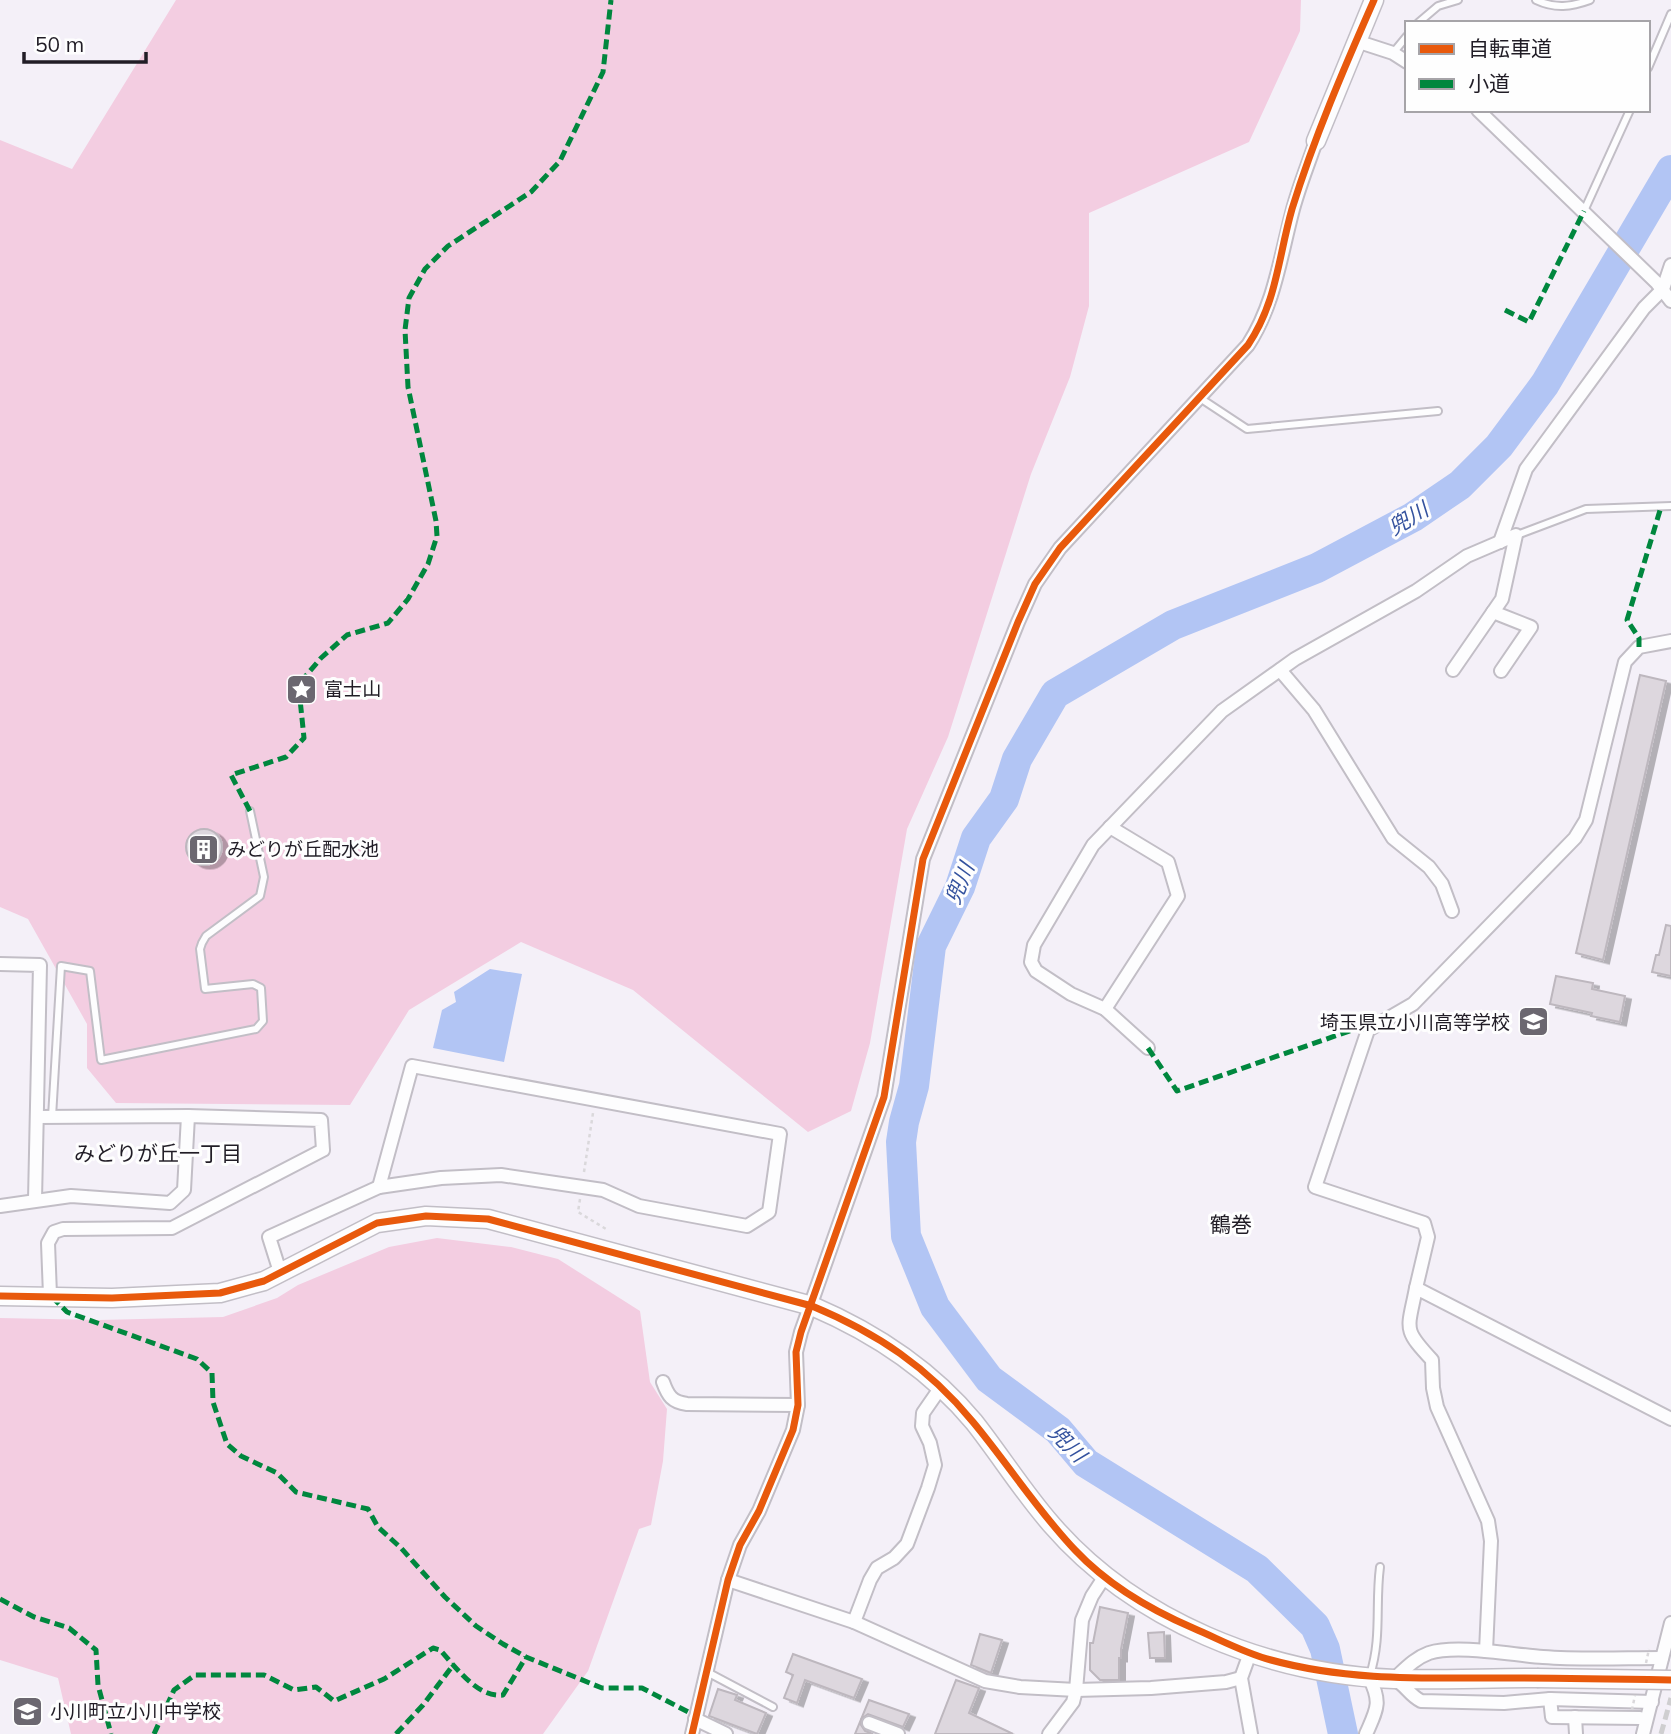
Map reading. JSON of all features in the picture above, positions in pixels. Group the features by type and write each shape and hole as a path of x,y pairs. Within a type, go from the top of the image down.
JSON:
{"street":[{"path":"692,1734 728,1580 740,1545 759,1511 793,1430 797,1405 796,1352 884,1097 923,859 1035,583 1060,548 1248,345 1262,324 1271,300 1292,210 1316,141 1374,0"},
{"path":"1356,40 1393,53 1405,61"},
{"path":"1480,112 1660,286 1671,301"},
{"path":"1500,542 1526,470 1660,286 1671,265"},
{"path":"1148,1048 1105,1009 1072,994 1037,971 1031,962 1034,945 1093,845 1222,711 1295,659 1416,591 1467,556 1516,535"},
{"path":"1453,670 1502,599 1516,535"},
{"path":"1493,612 1531,627 1501,671"},
{"path":"1486,1651 1491,1541 1488,1521 1437,1407 1432,1360 1412,1339 1408,1328 1428,1237 1424,1223 1315,1187 1368,1030 1413,1004 1576,838 1586,820 1625,662 1639,647 1671,641"},
{"path":"1280,670 1314,710 1393,838 1429,867 1442,884 1452,911"},
{"path":"1105,1009 1178,896 1168,862 1110,827"},
{"path":"0,964 40,965 45,1117 35,1200"},
{"path":"280,1272 269,1237 379,1186 441,1178 501,1175 603,1190 639,1206 747,1226 769,1212 780,1134 412,1066 379,1186"},
{"path":"45,1117 188,1116 321,1120 323,1150 172,1228 63,1229 54,1232 48,1243 50,1296"},
{"path":"0,1206 71,1196 170,1203 184,1190 188,1116"},
{"path":"0,1296 112,1298 220,1293 264,1280 377,1223 426,1216 488,1219 812,1306 850,1322 887,1343 941,1387 972,1421 1049,1522 1078,1553 1105,1576 1135,1598 1172,1619 1253,1654 1306,1668 1394,1679 1671,1680"},
{"path":"1416,1288 1671,1419"},
{"path":"663,1382 667,1394 676,1402 687,1404 797,1405"},
{"path":"854,1622 877,1569 894,1559 907,1544 928,1488 935,1465 930,1443 922,1426 923,1413 941,1387"},
{"path":"1049,1734 1073,1702 1082,1620 1092,1596 1105,1576"},
{"path":"728,1580 854,1622 985,1681 1020,1687 1076,1690 1150,1688 1226,1682 1241,1678"},
{"path":"1643,1734 1671,1623"},
{"path":"1394,1679 1414,1661 1429,1653 1486,1651 1559,1657 1662,1658"},
{"path":"1251,1734 1241,1678 1253,1654"},
{"path":"1559,1657 1552,1717 1636,1714"},
{"path":"1366,1734 1378,1709 1376,1690 1369,1677"},
{"path":"1394,1679 1406,1685 1411,1696 1421,1701 1652,1702"},
{"path":"1575,1717 1576,1734"},
{"path":"695,1719 726,1734"},
{"path":"869,1723 898,1734"}],"lane":[{"path":"1420,21 1438,6 1458,0"},
{"path":"1536,0 1550,7 1574,6 1590,0"},
{"path":"1650,63 1671,13"},
{"path":"1393,53 1405,38"},
{"path":"1585,213 1629,112"},
{"path":"1200,398 1247,429 1438,411"},
{"path":"1516,535 1586,509 1671,506"},
{"path":"45,1117 61,965 90,971 101,1060 256,1029 263,1021 261,988 253,984 205,989 200,949 206,936 260,896 264,877 250,811"},
{"path":"1369,1677 1378,1640 1377,1587 1380,1567"},
{"path":"707,1672 773,1707"}],"path":[{"path":"596,1099 578,1212 606,1229"},
{"path":"1644,1668 1649,1649"},
{"path":"1636,1692 1636,1714"}],"shaded area":[{"path":"176,0 1301,0 1300,31 1249,142 1089,213 1089,306 1070,377 1031,474 948,737 907,829 870,1043 851,1111 808,1132 633,990 521,942 409,1010 350,1105 116,1103 87,1068 87,1024 28,919 0,907 0,140 72,169"},
{"path":"437,1238 511,1247 558,1259 640,1311 650,1382 667,1409 663,1461 651,1525 639,1529 588,1671 543,1734 71,1734 58,1678 0,1660 0,1318 99,1320 223,1317 277,1298 298,1285 389,1247"}],"water":[{"path":"490,969 522,974 504,1062 433,1048 442,1010 456,1002 454,992"}],"building":[{"path":"1640,675 1666,681 1603,960 1576,953"},
{"name":"みどりが丘配水池","path":"204,829 217,834 222,847 217,860 204,865 191,860 186,847 191,834"},
{"path":"1666,925 1671,926 1671,976 1652,972"},
{"path":"1556,976 1593,983 1592,989 1625,996 1620,1022 1550,1004"},
{"path":"1100,1607 1128,1613 1119,1658 1119,1680 1100,1680 1090,1670 1090,1643 1093,1643"},
{"path":"1164,1632 1165,1658 1150,1658 1148,1633"},
{"path":"980,1634 1002,1640 991,1673 971,1665"},
{"path":"793,1654 862,1679 854,1698 805,1680 797,1703 784,1698 793,1675 786,1672"},
{"path":"956,1680 979,1688 969,1713 1013,1734 935,1734"},
{"path":"718,1689 737,1695 735,1700 766,1713 757,1734 709,1716"},
{"path":"869,1700 909,1714 903,1727 868,1714 861,1719"},
{"path":"861,1719 865,1731 873,1734 855,1734"}],"waterway":[{"name":"兜川","path":"1343,1734 1325,1649 1315,1626 1257,1569 1086,1463 1058,1430 989,1379 935,1307 906,1236 901,1142 914,1086 931,946 960,887 976,838 1004,799 1017,759 1055,694 1173,625 1317,568 1413,517 1460,485 1499,446 1545,384 1671,170"}],"railway":[{"path":"1661,1734 1671,1698"}],"marked path":[{"path":"250,811 231,775 286,757 304,738 300,699 304,678 321,658 347,635 388,623 408,599 428,564 437,536 408,387 405,330 409,298 425,269 448,246 531,192 560,161 603,72 611,0"},
{"path":"1505,310 1529,322 1584,211"},
{"path":"1639,647 1639,638 1627,620 1661,507"},
{"path":"1148,1048 1177,1091 1358,1028 1368,1030"},
{"path":"52,1297 67,1312 197,1359 212,1373 213,1402 227,1444 241,1456 277,1473 296,1492 368,1509 378,1527 445,1597 476,1626 503,1644 526,1657 602,1688 642,1688 696,1716"},
{"path":"0,1599 34,1617 69,1628 96,1650 98,1685 111,1734"},
{"path":"154,1734 174,1690 195,1675 264,1675 294,1690 316,1687 334,1701 384,1679 433,1648 440,1650 476,1687 493,1695 503,1695 526,1657"},
{"path":"396,1734 423,1705 454,1664"}],"cycle path":[{"path":"692,1734 728,1580 740,1545 759,1511 793,1430 798,1405 796,1352 801,1332 884,1097 923,859 1035,584 1060,548 1248,345 1258,329 1271,296 1292,209 1310,156 1374,0"},
{"path":"0,1296 112,1298 220,1293 264,1281 377,1223 426,1216 488,1219 812,1306 880,1340 919,1368 956,1402 1061,1535 1101,1574 1161,1613 1251,1654 1328,1672 1386,1677 1671,1680"}],"place":[{"name":"富士山","path":"301,689"},
{"name":"みどりが丘配水池","path":"204,849"},
{"name":"埼玉県立小川高等学校","path":"1533,1022"},
{"name":"小川町立小川中学校","path":"27,1711"}],"district":[{"name":"みどりが丘一丁目","path":"158,1153"},
{"name":"鶴巻","path":"1231,1224"}]}
